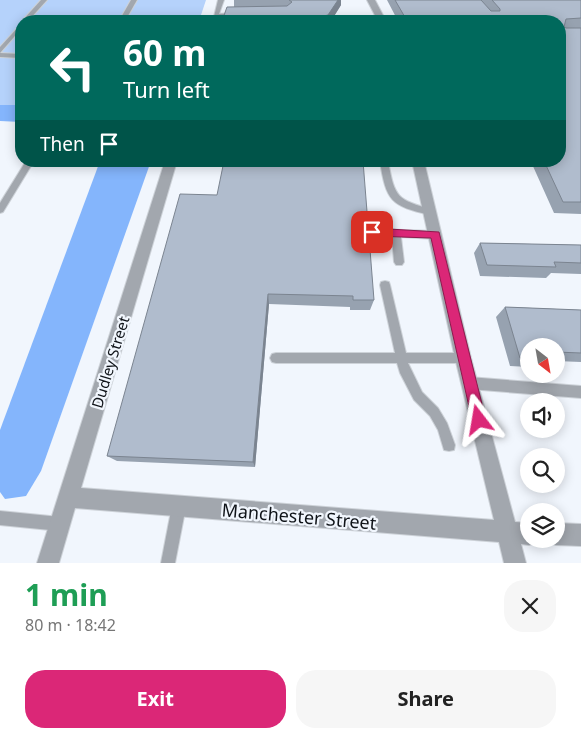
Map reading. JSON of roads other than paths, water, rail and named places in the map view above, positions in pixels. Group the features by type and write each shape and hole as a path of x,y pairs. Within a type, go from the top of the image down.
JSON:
{"street":[{"path":"371,0 379,15"},
{"name":"Dudley Street","path":"48,563 169,167"},
{"path":"419,167 463,358 514,563"},
{"name":"Manchester Street","path":"68,496 520,534"},
{"path":"565,534 581,535"}],"lane":[{"path":"31,15 44,0"},
{"path":"125,15 134,0"},
{"path":"216,15 221,0"},
{"path":"0,50 15,33"},
{"path":"0,55 15,56"},
{"path":"0,210 26,167"},
{"path":"385,167 392,196 410,208 430,212"},
{"path":"372,232 435,234"},
{"path":"396,232 399,262"},
{"path":"385,285 404,369 418,396 434,412 449,445"},
{"path":"276,358 463,358"},
{"path":"469,383 581,392"},
{"path":"168,563 179,506"},
{"path":"0,518 60,524"}]}
